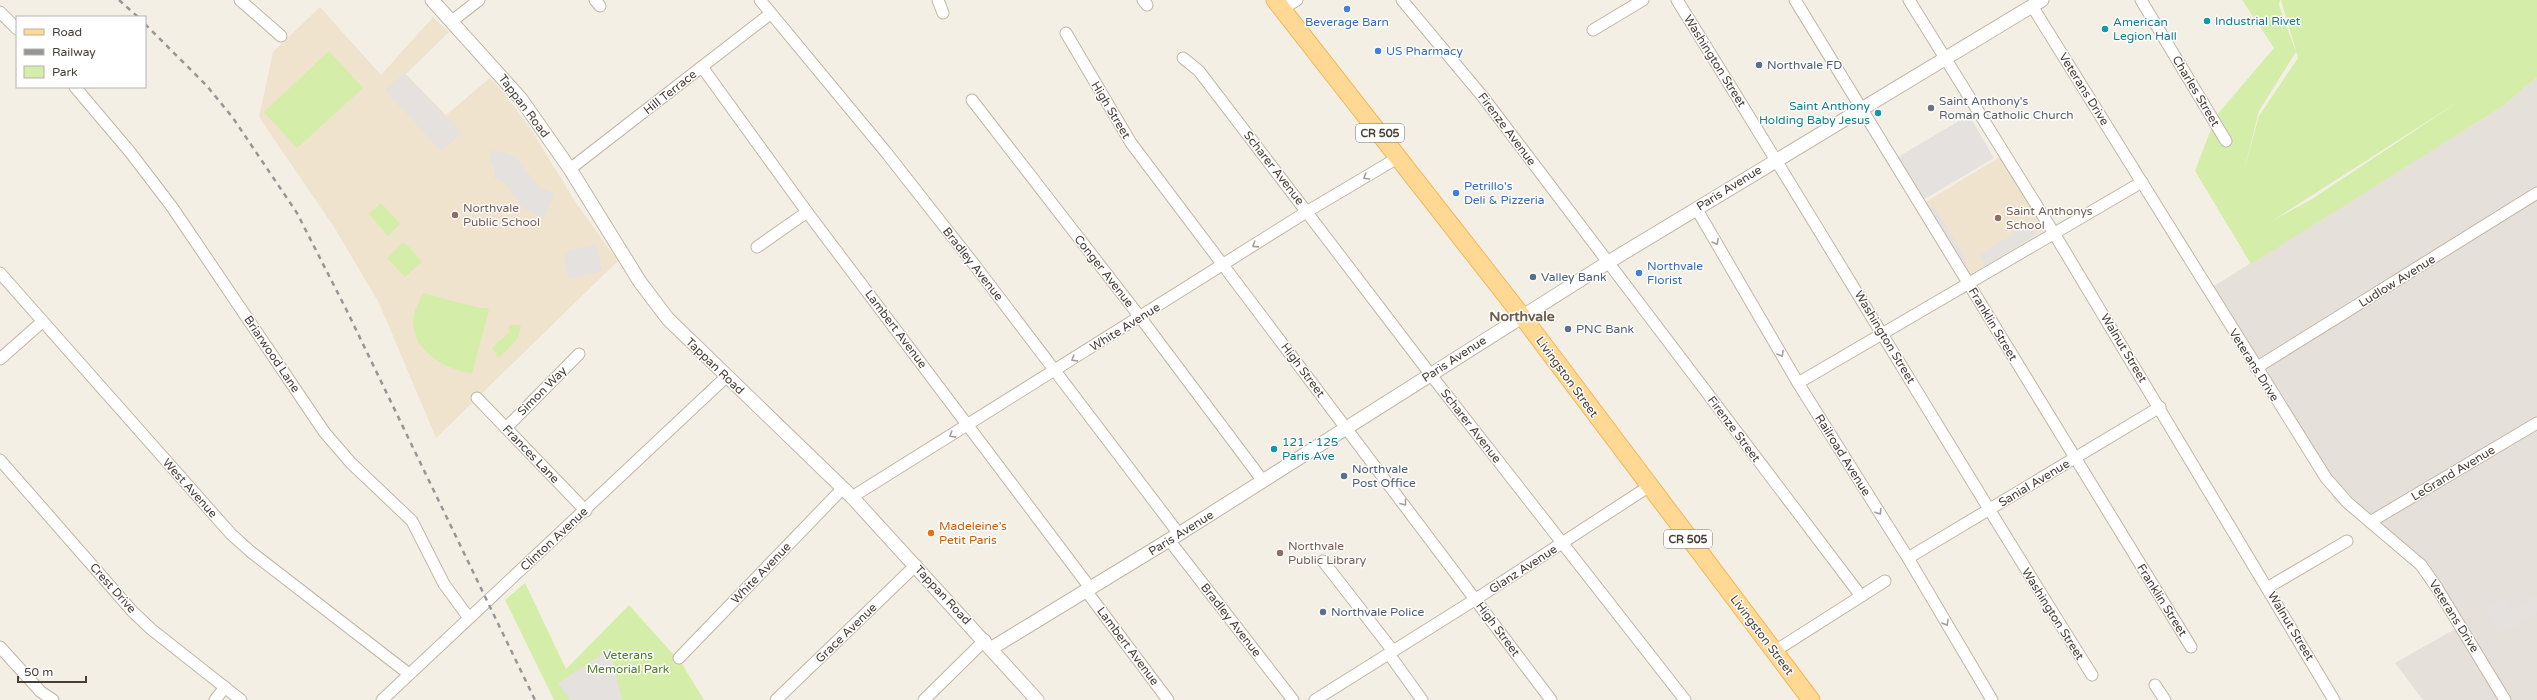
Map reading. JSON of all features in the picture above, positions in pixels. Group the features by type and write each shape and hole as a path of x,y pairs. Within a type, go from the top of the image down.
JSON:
{"main road":[{"name":"Livingston Street","path":"1279,4 1522,316 1648,487 1775,651 1810,700"}],"street":[{"path":"240,0 281,36"},
{"name":"Tappan Road","path":"432,0 521,99 570,169 657,306 726,377 848,493 989,644 1037,700"},
{"path":"452,21 479,0"},
{"name":"Bradley Avenue","path":"760,0 770,14 885,151 1054,372 1293,700"},
{"path":"938,0 943,12"},
{"path":"1279,4 1297,0"},
{"name":"Firenze Avenue","path":"1402,0 1482,97 1607,263"},
{"path":"1593,30 1643,0"},
{"name":"Washington Street","path":"1677,0 1884,334 1988,510 2092,675"},
{"name":"Franklin Street","path":"1795,0 2074,459 2191,647"},
{"name":"Walnut Street","path":"1909,0 2160,407 2334,700"},
{"name":"Charles Street","path":"2141,0 2226,141"},
{"name":"Paris Avenue","path":"924,700 989,644 1089,590 1263,482 1347,427 1607,263 1775,159 2037,3"},
{"name":"Veterans Drive","path":"2037,3 2142,182 2256,368 2326,478 2346,501 2411,557 2431,579 2505,700"},
{"path":"0,12 16,28"},
{"name":"Hill Terrace","path":"570,169 770,14"},
{"name":"High Street","path":"1066,34 1131,143 1347,427 1551,700"},
{"name":"Scharer Avenue","path":"1183,58 1199,71 1308,211 1431,375 1684,700"},
{"name":"Lambert Avenue","path":"702,67 807,212 969,424 1168,700"},
{"name":"Briarwood Lane","path":"76,88 130,152 172,207 329,438 362,474 401,508 412,521 420,533 444,584 469,618"},
{"name":"Conger Avenue","path":"972,100 1140,317 1263,482"},
{"name":"White Avenue","path":"679,658 848,493 969,424 1308,211 1399,157"},
{"path":"1798,383 2055,235 2142,182"},
{"name":"Ludlow Avenue","path":"2256,368 2537,193"},
{"name":"Railroad Avenue","path":"1696,208 1798,383 1908,558 1992,700"},
{"path":"757,247 807,212"},
{"name":"Firenze Street","path":"1607,263 1861,596"},
{"name":"West Avenue","path":"0,273 231,534 251,552 409,674"},
{"path":"0,360 42,322"},
{"name":"Simon Way","path":"506,428 579,354"},
{"name":"Clinton Avenue","path":"387,699 409,674 586,511 726,377"},
{"name":"Frances Lane","path":"477,398 586,511"},
{"name":"Sanial Avenue","path":"1908,558 2160,407"},
{"name":"LeGrand Avenue","path":"2370,522 2537,423"},
{"name":"Crest Drive","path":"0,460 133,612 241,700"},
{"name":"Glanz Avenue","path":"1315,700 1562,544 1648,487"},
{"path":"2267,588 2347,540"},
{"path":"1323,561 1391,653 1422,700"},
{"name":"Grace Avenue","path":"776,700 916,565"},
{"path":"1775,651 1885,581"},
{"path":"0,647 41,692 53,700"},
{"path":"2155,685 2165,700"},
{"path":"215,700 225,688"}],"shaded area":[{"name":"Northvale Public School","path":"320,7 381,75 433,17 449,32 406,74 446,115 490,78 509,99 532,131 576,203 618,261 436,438 379,303 334,227 259,117 273,52"},
{"path":"404,73 461,133 441,151 385,90"},
{"path":"2537,77 2537,700 2423,700 2395,663 2460,626 2431,579 2335,501 2206,291 2503,106"},
{"path":"1969,115 1994,158 1923,200 1898,157"},
{"path":"491,151 508,153 516,157 539,187 555,194 544,219 522,207 504,182 494,178 495,170 490,160"},
{"path":"2001,156 2046,229 1968,276 1924,203"},
{"path":"1934,206 1968,262 1963,265 1928,210"},
{"path":"2029,224 2036,235 1985,266 1979,255"},
{"path":"596,244 602,271 569,279 563,252"},
{"path":"2537,595 2537,613 2500,635 2484,608 2505,596 2513,609"},
{"path":"610,649 622,700 570,700 558,683"}],"green space":[{"path":"2242,0 2280,0 2279,5 2296,52 2259,111 2244,170 2259,116 2298,58 2281,0 2537,0 2537,77 2503,106 2251,264 2195,171 2216,116 2274,48","holes":["2464,98 2312,199 2272,221"]},
{"path":"329,51 363,88 297,148 264,112"},
{"path":"381,203 400,224 388,236 369,214"},
{"path":"402,243 406,244 422,262 405,277 388,259 388,257"},
{"path":"423,293 489,310 472,373 452,368 433,358 425,351 419,342 415,333 413,318 416,307"},
{"path":"509,325 521,325 518,338 499,358 492,348 509,332"},
{"name":"Veterans Memorial Park","path":"525,583 566,669 629,605 682,664 704,700 554,700 505,600"}],"railway":[{"path":"119,0 137,16"},
{"path":"146,25 207,86 233,118 297,213 347,311 535,700"}],"place":[{"name":"Beverage Barn","path":"1347,9"},
{"name":"Industrial Rivet","path":"2207,21"},
{"name":"American Legion Hall","path":"2105,29"},
{"name":"US Pharmacy","path":"1378,51"},
{"name":"Northvale FD","path":"1759,65"},
{"name":"Saint Anthony's Roman Catholic Church","path":"1931,108"},
{"name":"Saint Anthony Holding Baby Jesus","path":"1878,113"},
{"name":"Petrillo's Deli & Pizzeria","path":"1456,193"},
{"name":"Northvale Public School","path":"455,215"},
{"name":"Saint Anthonys School","path":"1998,218"},
{"name":"Northvale Florist","path":"1639,273"},
{"name":"Valley Bank","path":"1533,277"},
{"name":"PNC Bank","path":"1568,329"},
{"name":"121 - 125 Paris Ave","path":"1274,449"},
{"name":"Northvale Post Office","path":"1344,476"},
{"name":"Madeleine’s Petit Paris","path":"931,533"},
{"name":"Northvale Public Library","path":"1280,553"},
{"name":"Northvale Police","path":"1323,612"}],"district":[{"name":"Northvale","path":"1522,316"}]}
